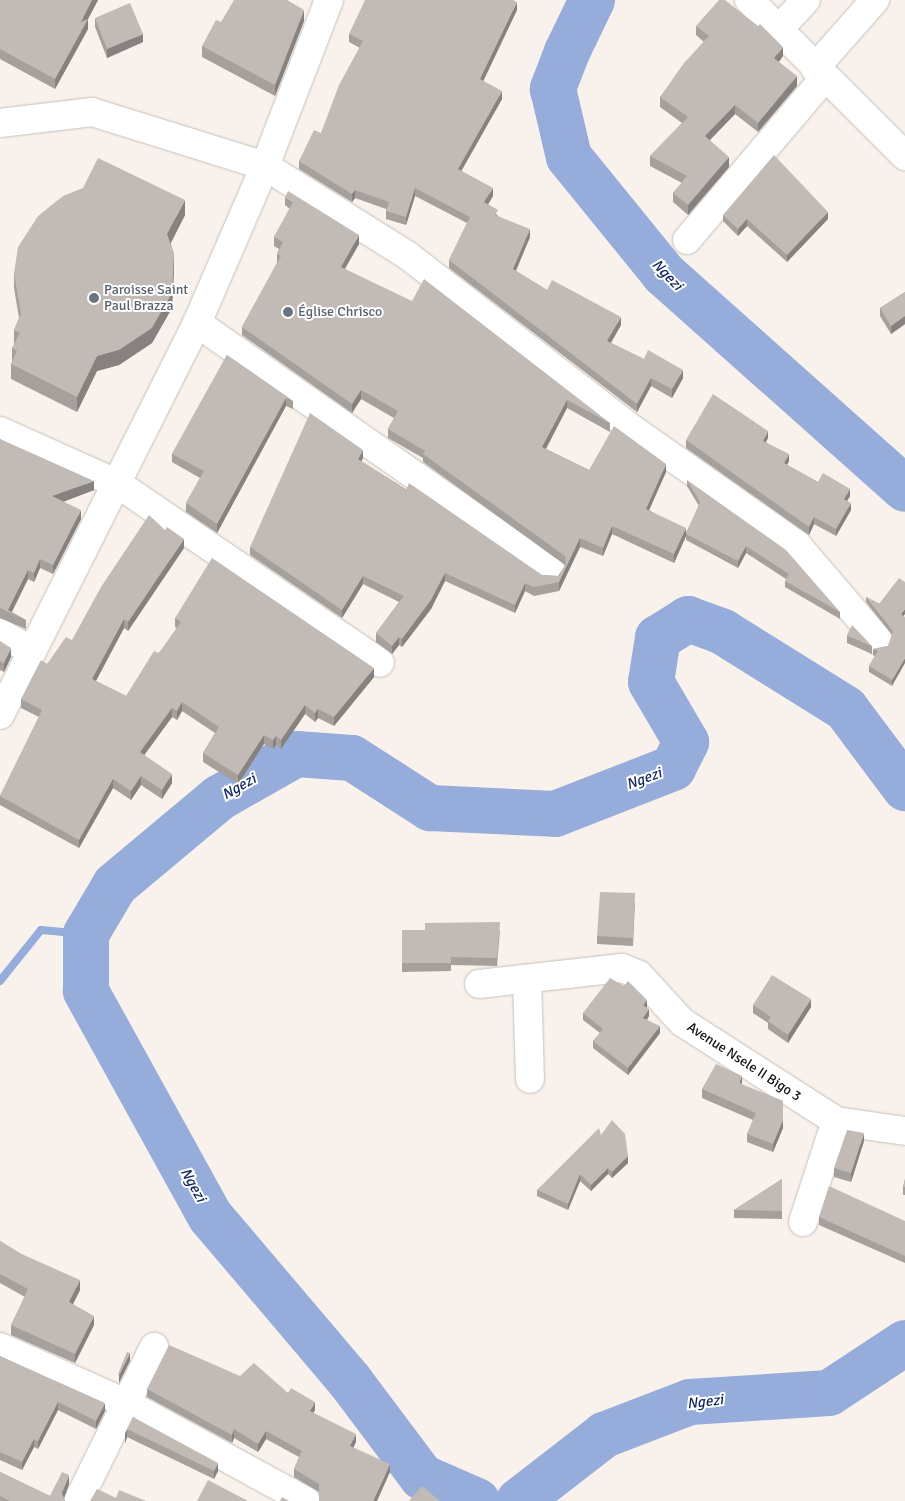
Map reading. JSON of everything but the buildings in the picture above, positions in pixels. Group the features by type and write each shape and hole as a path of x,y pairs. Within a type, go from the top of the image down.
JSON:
{"street":[{"path":"0,715 118,484 197,323 265,166 329,0"},
{"path":"749,0 905,156"},
{"path":"778,30 806,0"},
{"path":"687,240 820,73 875,0"},
{"path":"0,122 92,112 265,166 407,255 634,431 797,545 878,640"},
{"path":"197,323 551,570"},
{"path":"0,430 118,484 380,663"},
{"path":"0,633 32,650"},
{"name":"Avenue Nsele II Bigo 3","path":"479,984 622,968 639,975 682,1022 836,1121 905,1132"},
{"path":"527,979 530,1079"},
{"path":"802,1222 836,1121"},
{"path":"0,1347 126,1403 306,1501"},
{"path":"78,1501 154,1347"}],"waterway":[{"name":"Ngezi","path":"592,0 567,52 553,89 569,157 664,274 905,489"},
{"name":"Ngezi","path":"477,1501 422,1477 350,1381 210,1216 86,991 86,934 115,885 219,798 296,754 352,758 430,808 555,814 673,768 686,742 651,682 658,638 688,619 723,632 846,709 905,788"},
{"path":"0,981 41,930 86,934"},
{"name":"Ngezi","path":"519,1501 604,1435 690,1402 829,1393 905,1343"}],"place":[{"name":"Paroisse Saint Paul Brazza","path":"94,298"},
{"name":"Église Chrisco","path":"288,312"}]}
